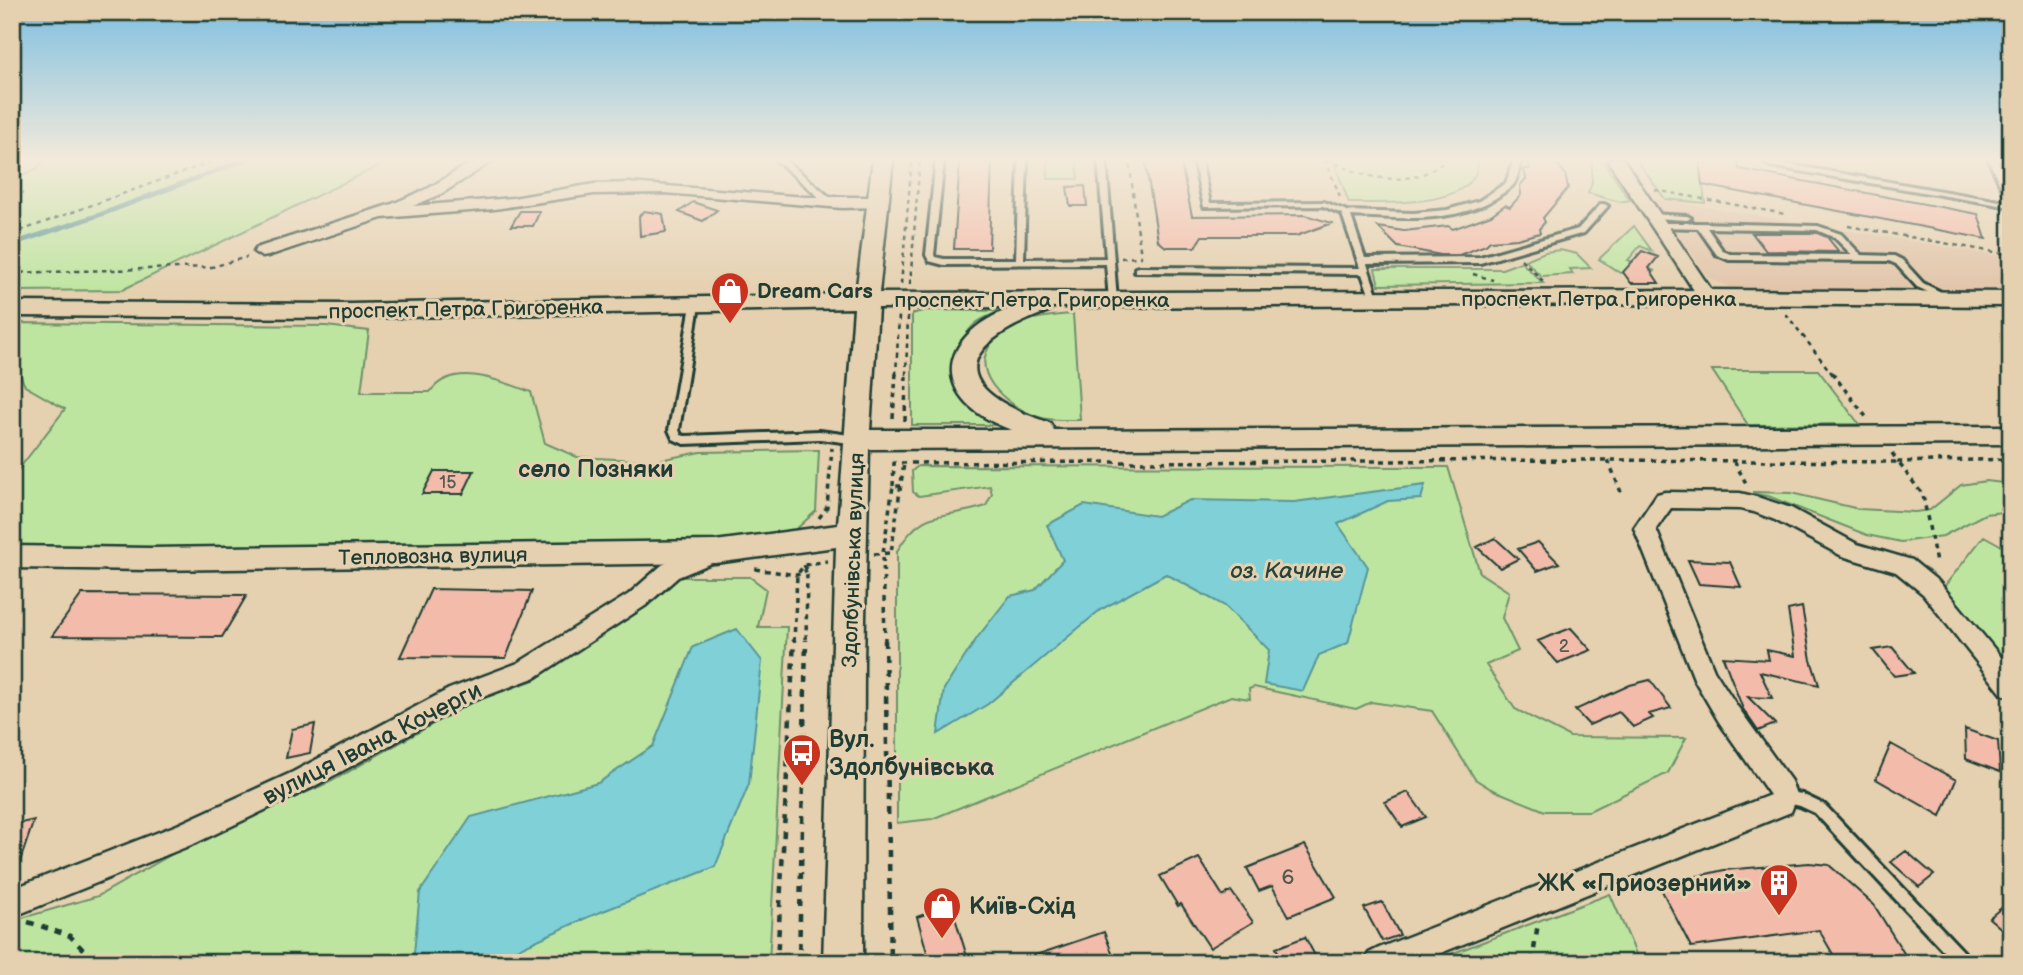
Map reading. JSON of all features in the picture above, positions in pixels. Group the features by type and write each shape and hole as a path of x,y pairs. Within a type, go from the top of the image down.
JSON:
{"main road":[{"name":"Здолбунівська вулиця","path":"843,963 857,440 866,300 877,204"},
{"name":"проспект Петра Григоренка","path":"12,309 364,311 866,300 1375,300 1919,292 1953,299 2006,300"},
{"path":"1064,300 1027,310 980,334 966,352 964,383 983,407 1014,423 1074,438"},
{"path":"857,440 1880,436 2005,447"},
{"name":"Тепловозна вулиця","path":"12,557 150,559 715,552 853,534"}],"street":[{"path":"262,252 402,204"},
{"path":"382,213 479,204"},
{"path":"1646,204 1707,297"},
{"path":"1378,963 1782,803 1784,797 1704,674 1645,528 1665,500 1740,501 1757,505 1783,514 1850,550 1904,566 1931,588 2011,687"},
{"name":"вулиця Івана Кочерги","path":"18,912 302,779 458,696 527,670 637,600 670,571 715,552"}],"lane":[{"path":"935,204 930,255 932,259 944,262 1108,261"},
{"path":"1020,261 1022,204"},
{"path":"1104,204 1113,300"},
{"path":"1207,204 1266,204"},
{"path":"1325,204 1346,213 1405,215 1454,212 1478,204"},
{"path":"1138,270 1365,266 1480,260 1581,231 1604,206"},
{"path":"1346,213 1375,300"},
{"path":"1657,220 1687,218"},
{"path":"1657,220 1700,225 1818,228 1838,236 1858,258"},
{"path":"1700,225 1720,253 1729,257 1896,260 1919,292"},
{"path":"695,305 674,429 677,437 684,440 820,435 857,440"},
{"path":"1784,797 1802,800 1820,810 1959,957"}],"path":[{"path":"12,234 93,204"},
{"path":"901,285 908,204"},
{"path":"1120,267 1119,258 1141,257 1135,204"},
{"path":"1343,204 1346,213"},
{"path":"12,273 212,267 262,252"},
{"path":"1514,252 1550,287"},
{"path":"893,418 899,316"},
{"path":"1880,436 1923,495 1936,563"},
{"path":"2005,447 2011,459"},
{"path":"891,963 883,553 894,463 1608,460 1898,462 2005,447"},
{"path":"2005,447 2011,471"},
{"path":"1608,460 1623,497"},
{"path":"1733,460 1747,485"},
{"path":"893,486 901,486"},
{"path":"799,963 807,570 804,565"},
{"path":"1532,963 1542,898"},
{"path":"18,912 70,936 96,963"}],"shaded area":[{"path":"1656,204 1690,204 2006,257 2011,262 2011,291 1730,288 1708,277"}],"green space":[{"path":"12,204 299,204 122,290 12,291"},
{"path":"1634,226 1652,251 1640,246 1628,260 1655,271 1620,273 1599,259"},
{"path":"1560,250 1577,254 1591,268 1570,269 1573,274 1541,276 1525,260 1545,252"},
{"path":"1521,262 1543,283 1379,285 1375,269 1502,269"},
{"path":"926,310 1001,311 973,325 952,362 954,385 959,394 976,411 996,425 912,425 912,314"},
{"path":"1073,314 1080,420 1051,420 1015,406 993,385 986,373 984,360 989,347 1001,334 1017,324"},
{"path":"12,323 326,326 369,331 361,392 430,392 440,382 464,375 506,383 531,392 545,443 577,457 654,461 701,452 819,450 816,511 792,533 729,544 465,549 12,546 12,478 65,409 25,386 12,357"},
{"path":"1712,370 1818,370 1859,424 1748,425"},
{"path":"918,466 1448,467 1480,573 1509,592 1502,618 1518,651 1486,665 1515,709 1570,737 1686,738 1668,773 1589,811 1545,811 1491,789 1475,779 1432,711 1371,702 1356,709 1254,687 1249,689 1250,699 1231,696 932,819 897,823 897,551 907,536 925,521 986,506 992,494 990,486 919,496 913,492 912,471"},
{"path":"1986,481 2003,483 2011,489 2011,511 1985,514 1943,536 1901,542 1867,535 1768,496 1754,494 1791,493 1859,509 1915,512 1930,510 1961,485"},
{"path":"1984,536 2011,551 2011,670 1940,592"},
{"path":"673,577 750,577 766,589 758,627 787,627 769,963 12,963 12,921 98,896 190,844 332,781 472,702 534,680 619,623"},
{"path":"1610,894 1640,963 1427,963"}],"water":[{"name":"оз. Качине","path":"1425,485 1421,499 1388,501 1338,524 1368,567 1348,643 1319,655 1303,691 1264,684 1269,650 1225,606 1166,574 1100,610 988,704 938,734 944,689 977,638 1010,596 1035,590 1063,560 1047,525 1084,505 1157,516 1190,500 1294,502"},
{"path":"737,629 762,661 749,784 715,867 588,917 487,963 413,963 420,892 471,817 598,783 653,746 693,647"}],"building":[{"path":"690,204 700,204 717,210 703,221 679,212"},
{"path":"957,204 990,204 989,249 954,249"},
{"path":"1152,204 1190,204 1192,216 1305,215 1332,223 1296,236 1202,236 1195,247 1166,247 1158,241"},
{"path":"1512,204 1554,204 1543,218 1545,222 1539,229 1540,233 1517,239 1490,241 1459,255 1441,255 1398,247 1378,227 1404,231 1448,226 1453,229 1491,215 1505,205 1510,207"},
{"path":"1805,204 1928,204 1978,214 1986,239"},
{"path":"520,211 540,211 533,226 511,226"},
{"path":"644,211 663,214 666,232 640,236 639,216"},
{"path":"1752,233 1817,233 1827,237 1839,252 1766,251"},
{"path":"1642,251 1658,257 1649,268 1659,283 1631,283 1623,272"},
{"path":"434,471 474,471 463,494 422,494"},
{"path":"1495,538 1518,559 1500,568 1477,547"},
{"path":"1538,542 1559,563 1537,571 1518,549"},
{"path":"1688,560 1730,562 1741,587 1699,584"},
{"path":"431,589 532,591 506,658 400,657"},
{"path":"82,594 247,595 222,637 52,636"},
{"path":"1802,607 1811,660 1819,685 1760,672 1772,698 1748,697 1775,724 1758,731 1743,709 1723,657 1769,660 1767,650 1795,656 1788,610"},
{"path":"1571,628 1591,650 1558,663 1538,641"},
{"path":"1892,647 1914,673 1894,676 1873,650"},
{"path":"1650,680 1671,708 1649,714 1653,718 1633,727 1619,712 1589,725 1575,710 1630,685"},
{"path":"315,724 310,753 286,758 292,729"},
{"path":"1965,729 1998,741 2000,772 1966,759"},
{"path":"1891,744 1956,780 1941,816 1876,779"},
{"path":"1408,792 1426,817 1402,827 1385,802"},
{"path":"34,820 15,876 12,875 12,825"},
{"path":"1305,845 1336,897 1289,916 1272,886 1259,891 1247,868"},
{"path":"1906,851 1934,875 1919,887 1891,862"},
{"path":"1199,858 1223,896 1231,891 1253,922 1210,948 1181,904 1178,906 1160,876"},
{"name":"ЖК «Приозерний»","path":"1809,863 1829,865 1874,905 1910,963 1838,963 1819,930 1691,947 1659,885 1724,870"},
{"path":"2011,900 2011,937 1989,918"},
{"path":"1382,902 1400,935 1382,941 1364,908"},
{"name":"Київ-Схід","path":"951,905 969,963 930,963 917,917"},
{"path":"1104,932 1116,963 1021,963 1021,960"},
{"path":"1305,937 1319,963 1284,963 1276,948"}],"waterway":[{"path":"12,244 127,204"}],"place":[{"name":"Dream Cars","path":"730,325"},
{"name":"Вул. Здолбунівська","path":"802,787"},
{"name":"ЖК «Приозерний»","path":"1779,917"},
{"name":"Київ-Схід","path":"942,940"}],"district":[{"name":"село Позняки","path":"596,469"}]}
